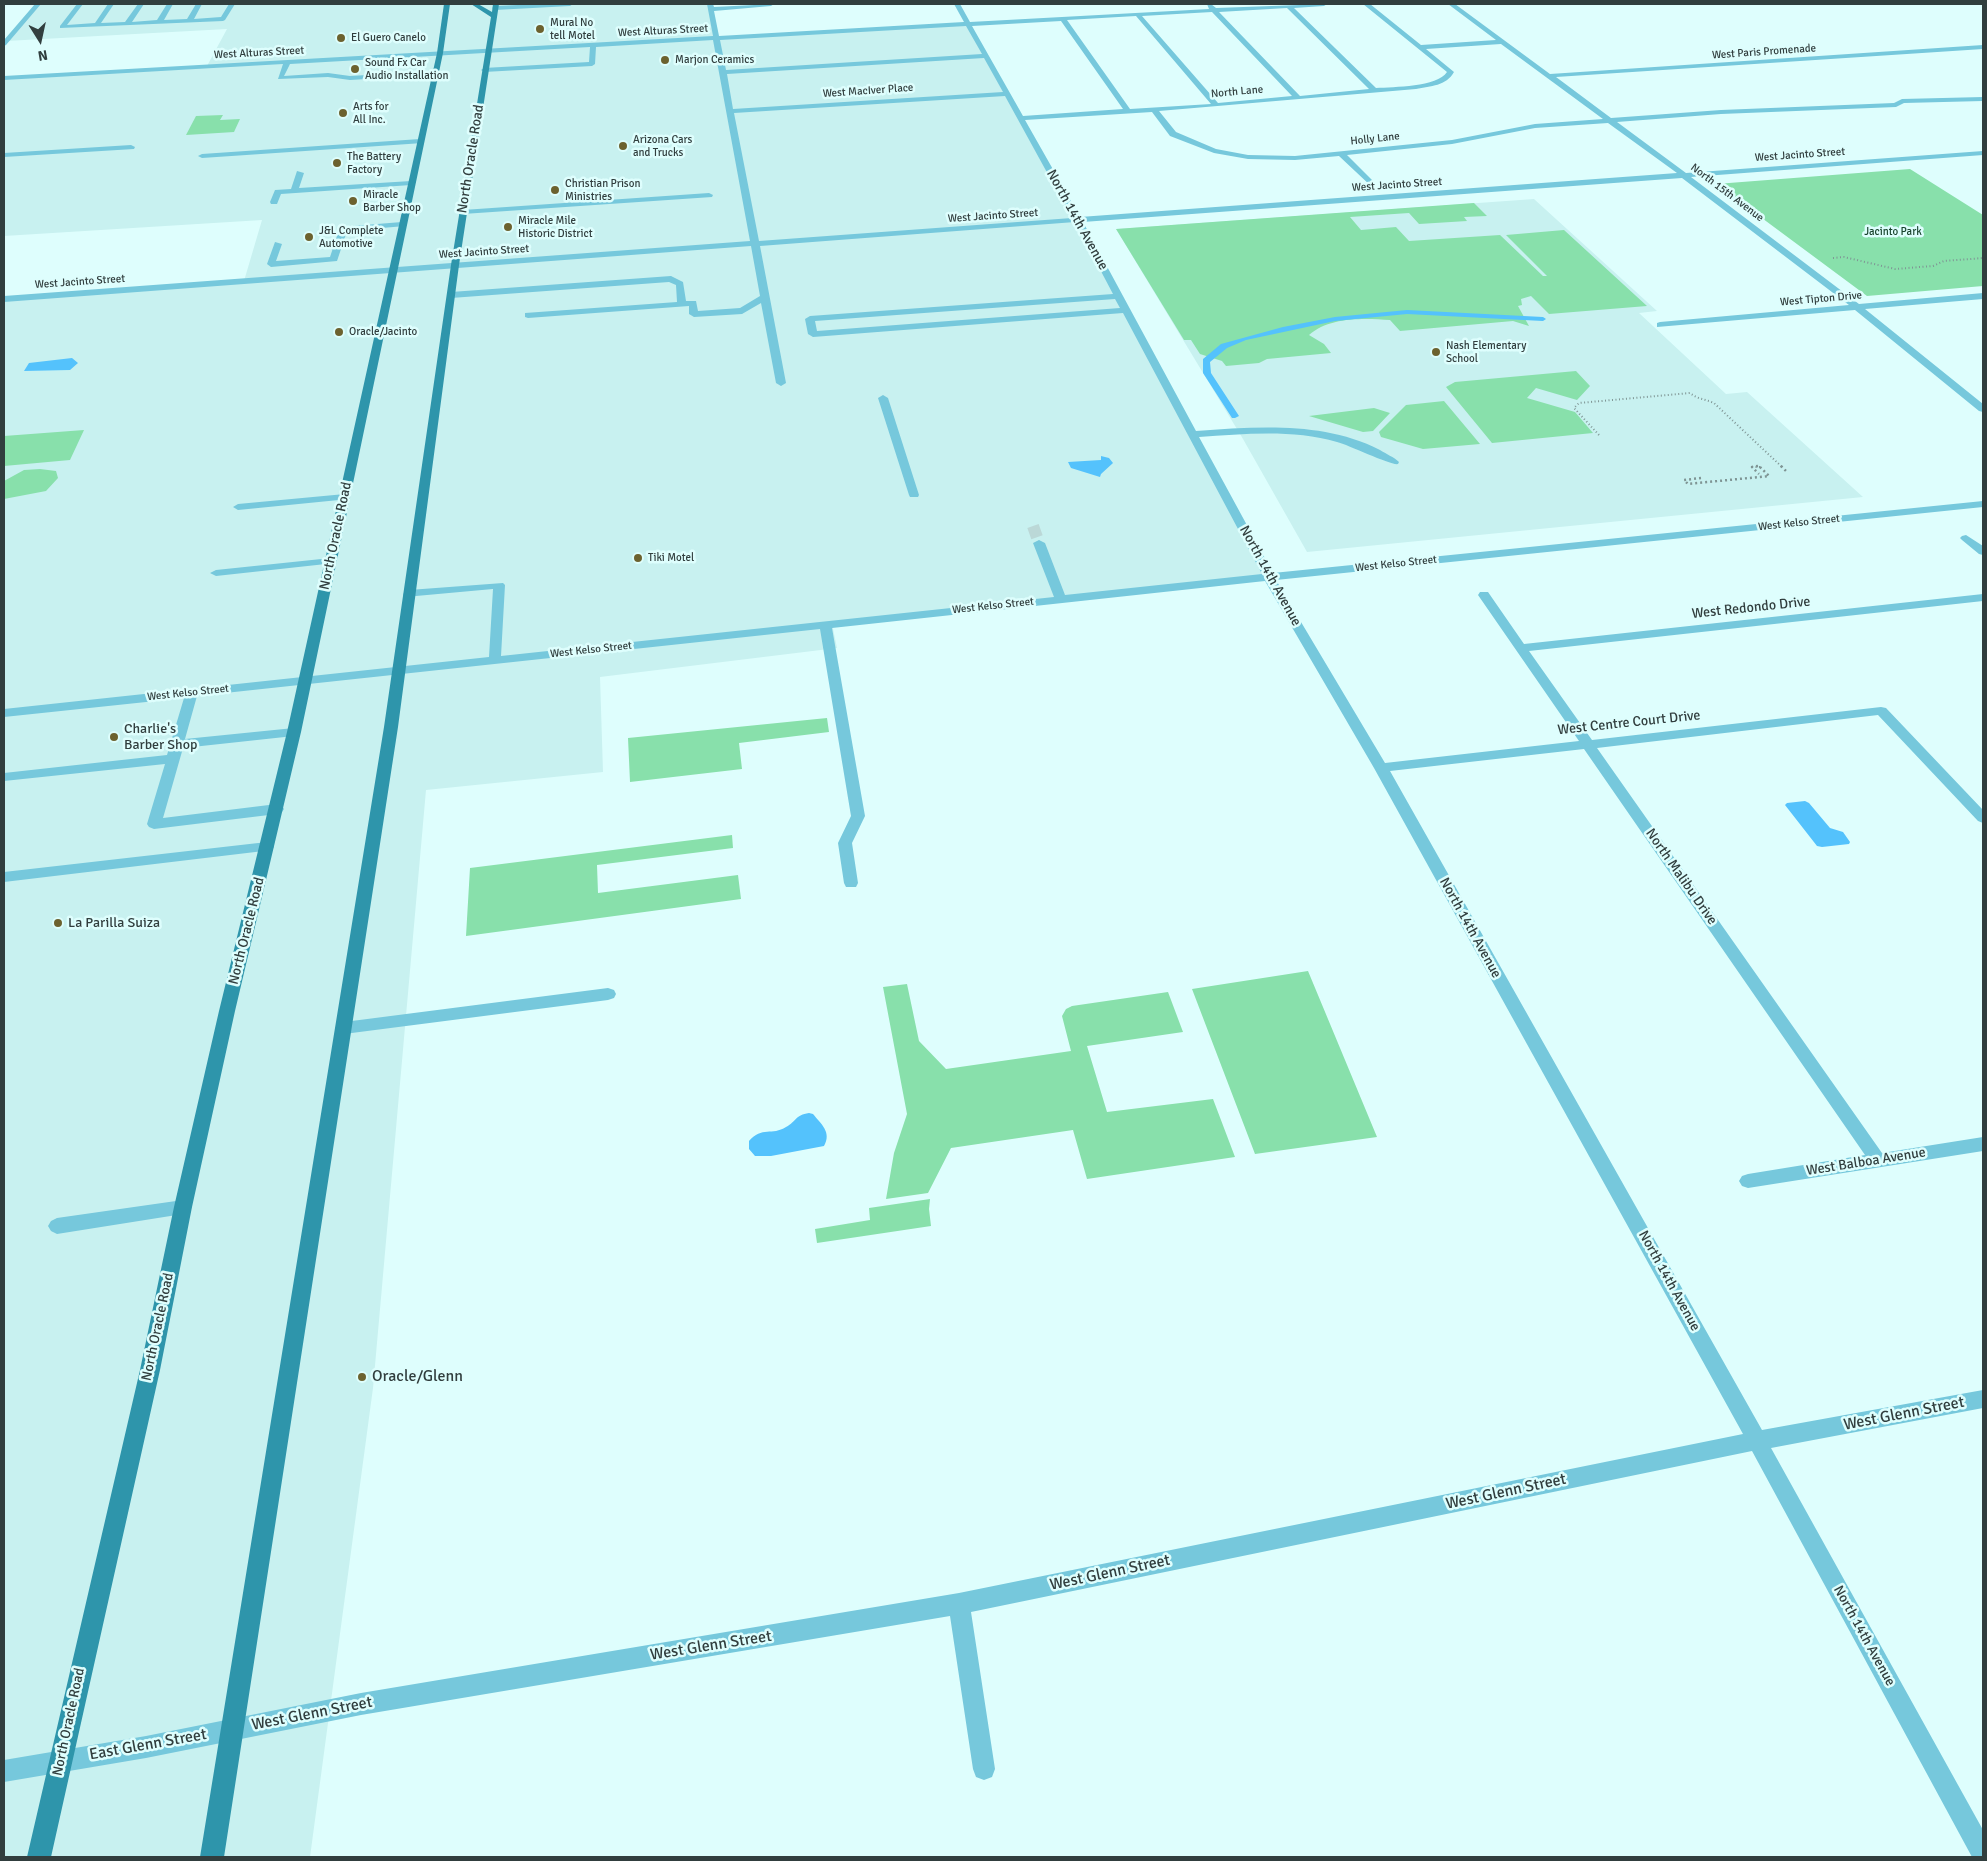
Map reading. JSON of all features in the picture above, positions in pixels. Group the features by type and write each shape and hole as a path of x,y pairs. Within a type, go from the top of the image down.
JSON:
{"main road":[{"name":"North Oracle Road","path":"38,1857 150,1370 183,1207 227,1010 277,809 294,732 440,53 447,4"},
{"path":"474,4 494,16"},
{"name":"North Oracle Road","path":"212,1857 344,1028 398,671 455,265 495,6"}],"street":[{"path":"4,44 38,4"},
{"path":"80,4 62,28 223,19 232,4"},
{"path":"96,26 112,4"},
{"path":"127,24 141,4"},
{"path":"159,23 170,4"},
{"path":"189,21 199,4"},
{"path":"495,6 570,4"},
{"path":"771,4 711,6 781,383"},
{"name":"North 14th Avenue","path":"957,4 1119,296 1269,577 1381,768 1693,1324 1983,1853"},
{"path":"1207,4 1298,98"},
{"name":"West Alturas Street","path":"4,78 1324,4"},
{"path":"1366,4 1420,47 1501,42"},
{"name":"North 15th Avenue","path":"1451,4 1684,175 1857,307 1983,409"},
{"path":"1289,6 1375,91"},
{"path":"1137,14 1216,105"},
{"path":"1062,18 1129,112"},
{"path":"13,25 20,24"},
{"path":"484,70 592,64 592,45"},
{"name":"North Lane","path":"1020,118 1129,112 1375,91 1416,87 1440,82 1448,77 1452,72 1420,47"},
{"name":"West Paris Promenade","path":"1547,76 1983,48"},
{"path":"723,72 986,56"},
{"path":"288,62 280,78 328,75 350,78 435,73"},
{"name":"West MacIver Place","path":"731,111 1006,94"},
{"name":"Holly Lane","path":"1154,110 1173,134 1214,151 1248,158 1295,158 1452,142 1535,126 1721,112 1795,111 1819,107 1886,106 1902,102 1983,99"},
{"path":"202,156 420,141"},
{"path":"4,155 131,147"},
{"name":"West Jacinto Street","path":"4,299 1983,153"},
{"path":"1342,154 1372,185"},
{"path":"294,191 300,173"},
{"path":"274,202 278,192 411,183"},
{"path":"463,212 709,195"},
{"path":"330,274 343,229 402,224"},
{"path":"266,279 278,244"},
{"path":"271,264 334,259"},
{"path":"451,295 671,279 680,284 682,304"},
{"path":"1119,296 810,320 813,334 1126,310"},
{"name":"West Tipton Drive","path":"1660,325 1983,296"},
{"path":"528,315 693,303 694,314 742,311 765,297"},
{"path":"883,398 914,495"},
{"path":"1192,434 1256,430 1293,431 1353,443 1394,462"},
{"path":"238,507 345,497"},
{"name":"West Kelso Street","path":"4,713 1269,577 1983,504"},
{"path":"1966,538 1983,552"},
{"path":"1039,543 1061,599"},
{"path":"216,573 331,561"},
{"path":"409,594 499,585 495,660"},
{"name":"North Malibu Drive","path":"1484,595 1878,1160"},
{"name":"West Redondo Drive","path":"1521,648 1983,597"},
{"path":"825,624 858,816 846,843 851,883"},
{"path":"192,692 154,824 277,809"},
{"name":"West Centre Court Drive","path":"1381,768 1881,711 1983,818"},
{"path":"177,744 294,732"},
{"path":"4,778 172,759"},
{"path":"4,877 267,848"},
{"path":"344,1028 608,994"},
{"name":"West Balboa Avenue","path":"1748,1181 1983,1144"},
{"path":"57,1226 183,1207"},
{"name":"West Glenn Street","path":"233,1730 347,1706 959,1604 1756,1441 1983,1398"},
{"path":"959,1604 984,1769"},
{"name":"East Glenn Street","path":"4,1770 146,1747 233,1730"}],"path":[{"path":"1831,258 1844,258 1895,269 1933,266 1944,261 1983,258"},
{"path":"1599,435 1574,408 1579,403 1690,393 1696,398 1704,398 1714,403 1786,471"},
{"path":"1701,478 1684,480 1688,484 1769,476 1759,466 1752,466 1759,474"}],"shaded area":[{"path":"38,4 710,4 715,38 967,24 1269,577 832,624 837,648 600,677 603,772 426,790 373,1388 310,1857 4,1857 4,299 244,281 262,220 4,236 4,78 207,66 227,29 6,41"},
{"name":"Nash Elementary School","path":"1534,199 1657,311 1639,313 1726,394 1747,392 1863,497 1307,552 1243,439 1116,229"}],"green space":[{"path":"223,115 220,120 240,119 234,132 186,135 196,116"},
{"name":"Jacinto Park","path":"1910,169 1983,215 1983,286 1867,296 1716,184"},
{"path":"1474,203 1487,216 1464,217 1467,221 1419,224 1409,213 1350,217 1361,230 1396,227 1409,241 1500,235 1543,276 1547,276 1506,235 1564,230 1647,306 1549,314 1531,296 1521,299 1522,305 1518,306 1529,326 1513,321 1400,331 1390,320 1347,320 1326,325 1309,335 1324,344 1331,353 1267,359 1259,363 1226,366 1222,361 1200,354 1191,340 1184,340 1116,229"},
{"path":"1576,371 1590,386 1577,400 1536,388 1527,398 1575,412 1593,433 1492,443 1446,387 1455,382"},
{"path":"1444,401 1480,444 1423,449 1381,437 1379,432 1406,405"},
{"path":"1374,408 1390,413 1373,431 1363,432 1309,416"},
{"path":"84,430 70,460 4,466 4,436"},
{"path":"24,470 56,471 58,478 46,491 4,499 4,481"},
{"path":"827,718 829,732 739,743 742,769 630,782 628,738"},
{"path":"732,835 733,848 597,865 598,893 738,875 741,899 466,936 470,868"},
{"path":"1308,971 1377,1137 1255,1154 1192,989"},
{"path":"907,984 919,1041 946,1069 1071,1051 1062,1016 1066,1009 1072,1006 1168,992 1183,1032 1087,1046 1107,1112 1213,1099 1235,1157 1087,1179 1073,1130 951,1148 928,1193 886,1199 894,1153 907,1114 883,987"},
{"path":"930,1199 931,1226 817,1243 815,1229 870,1220 869,1208"}],"water":[{"path":"72,358 78,363 70,370 24,371 29,363"},
{"path":"1101,456 1109,458 1113,463 1100,477 1071,468 1068,462 1101,460"},
{"path":"1805,801 1809,803 1830,828 1843,832 1850,842 1849,844 1817,846 1785,805 1787,803"},
{"path":"813,1114 826,1132 827,1136 824,1146 771,1156 755,1156 749,1149 749,1141 754,1136 763,1132 781,1130 801,1115"}],"waterway":[{"path":"1235,416 1207,373 1206,361 1224,346 1244,339 1335,319 1407,312 1543,319"}],"tunnel":[{"path":"1033,526 1039,543"}],"place":[{"name":"Mural No tell Motel","path":"540,29"},
{"name":"El Guero Canelo","path":"341,38"},
{"name":"Marjon Ceramics","path":"665,60"},
{"name":"Sound Fx Car Audio Installation","path":"355,69"},
{"name":"Arts for All Inc.","path":"343,113"},
{"name":"Arizona Cars and Trucks","path":"623,146"},
{"name":"The Battery Factory","path":"337,163"},
{"name":"Christian Prison Ministries","path":"555,190"},
{"name":"Miracle Barber Shop","path":"353,201"},
{"name":"Miracle Mile Historic District","path":"508,227"},
{"name":"J&L Complete Automotive","path":"309,237"},
{"name":"Oracle/Jacinto","path":"339,332"},
{"name":"Nash Elementary School","path":"1436,352"},
{"name":"Tiki Motel","path":"638,558"},
{"name":"Charlie's Barber Shop","path":"114,737"},
{"name":"La Parilla Suiza","path":"58,923"},
{"name":"Oracle/Glenn","path":"362,1377"}]}
